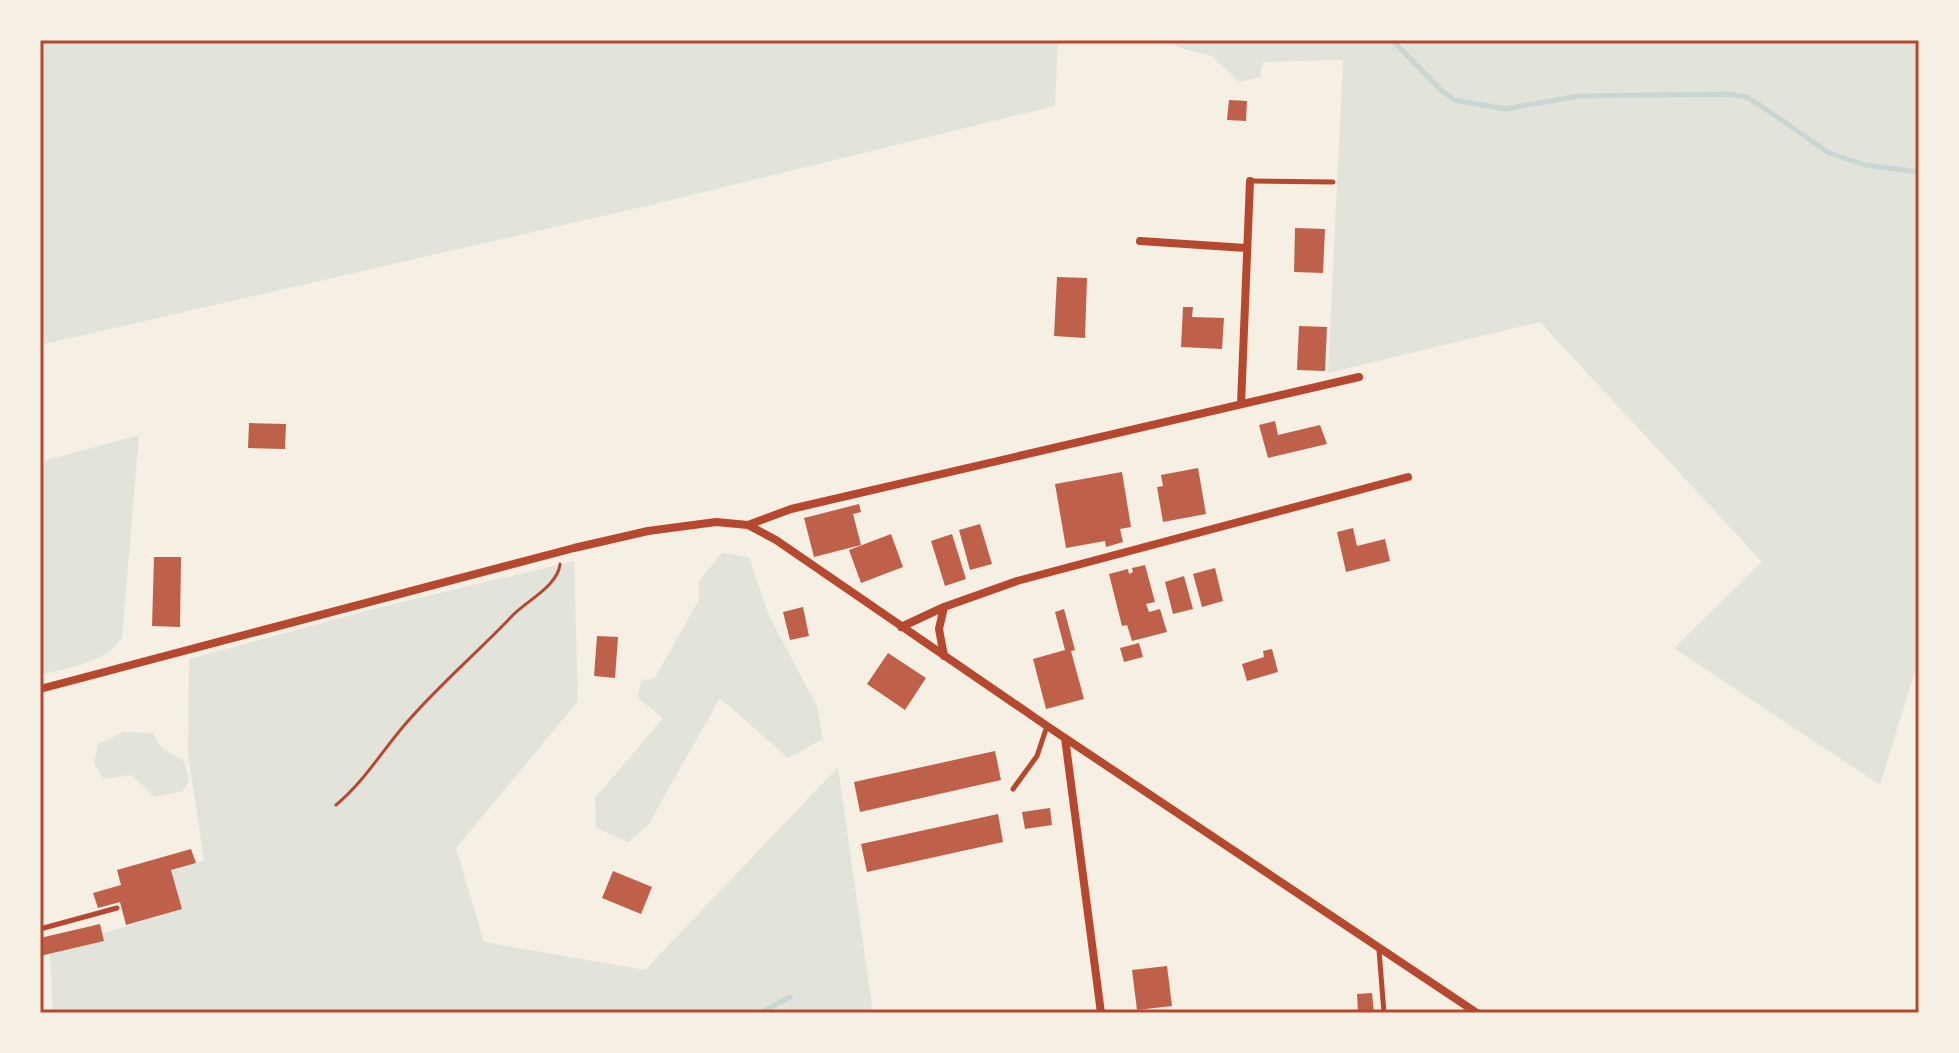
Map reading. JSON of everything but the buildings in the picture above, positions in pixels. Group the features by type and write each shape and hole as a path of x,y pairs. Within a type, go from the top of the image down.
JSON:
{"street":[{"path":"1241,404 1250,181"},
{"path":"1140,241 1246,248"},
{"path":"748,525 791,509 1359,377"},
{"path":"901,627 944,607 1061,569 1408,477"},
{"path":"40,689 559,552 677,526 716,522 748,525 776,540 944,657 1475,1012"},
{"path":"944,607 939,629 944,657"},
{"path":"1065,738 1101,1013"}],"lane":[{"path":"1250,181 1333,182"},
{"path":"1013,789 1037,756 1047,726"},
{"path":"40,929 117,908"},
{"path":"1379,950 1384,1013"}],"path":[{"path":"336,805 351,793 406,722 449,676 558,576 559,552"}],"shaded area":[{"path":"40,40 1058,40 1055,106 655,204 40,345"},
{"path":"1169,40 1914,40 1919,83 1919,658 1880,785 1674,648 1762,562 1540,322 1328,373 1343,60 1263,62 1260,77 1239,82 1212,56 1180,48"},
{"path":"139,435 122,638 96,659 40,675 40,462"},
{"path":"722,553 749,557 769,616 817,706 823,739 788,758 720,698 648,825 628,842 596,828 595,798 663,718 637,697 642,680 654,679 699,600 699,581"},
{"path":"574,561 578,701 456,848 484,942 645,970 838,767 873,1013 53,1013 50,954 103,941 102,934 182,909 171,870 204,861 188,753 189,659 377,608"},
{"path":"124,732 153,733 162,748 184,761 189,781 183,791 155,797 131,775 103,779 94,764 98,744"}],"waterway":[{"path":"1392,40 1454,100 1506,109 1579,96 1728,94 1746,97 1758,104 1829,153 1865,165 1919,172"},
{"path":"760,1013 790,997"}]}
